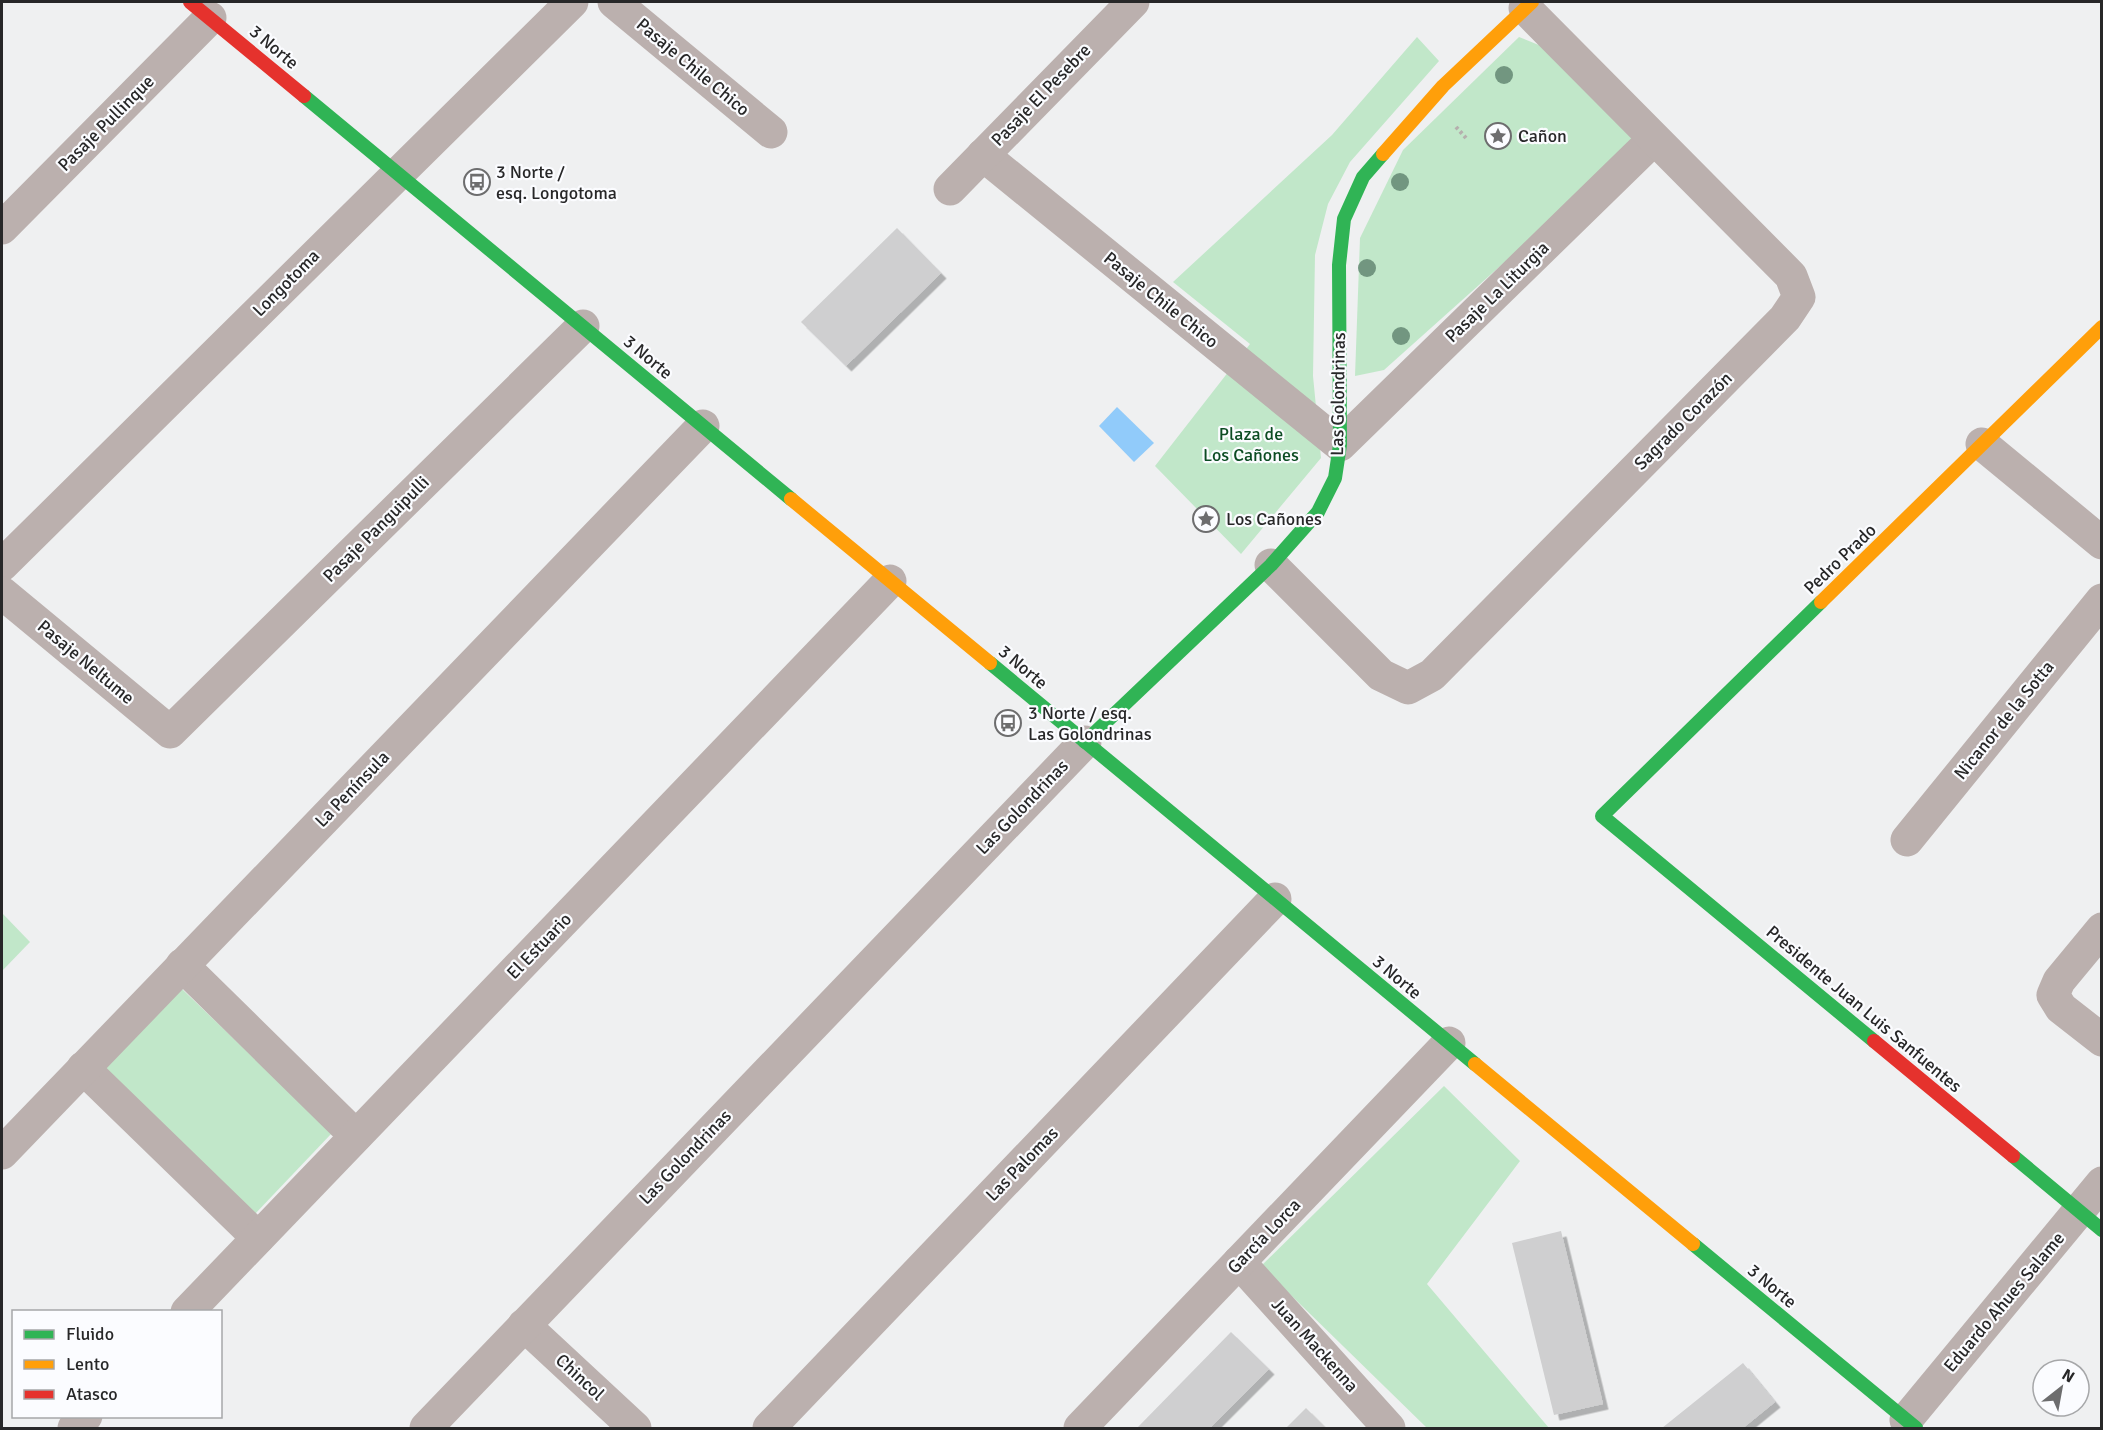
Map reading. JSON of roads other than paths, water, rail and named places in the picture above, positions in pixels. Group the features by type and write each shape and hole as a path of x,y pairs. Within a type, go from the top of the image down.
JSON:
{"street":[{"name":"Longotoma","path":"4,557 572,2"},
{"name":"Pasaje Chile Chico","path":"614,2 771,132"},
{"name":"Pasaje El Pesebre","path":"950,189 1133,2"},
{"name":"Sagrado Corazón","path":"1271,565 1381,675 1408,688 1432,675 1785,318 1799,297 1791,276 1653,140 1529,5"},
{"name":"Las Golondrinas","path":"426,1428 1085,742 1271,565 1318,512 1335,478 1340,445 1339,265 1344,219 1363,177 1443,87 1529,5"},
{"name":"3 Norte","path":"200,10 1911,1424"},
{"name":"Pasaje Pullinque","path":"2,228 200,10"},
{"name":"Pasaje La Liturgia","path":"1340,445 1653,140"},
{"name":"Pasaje Chile Chico","path":"983,155 1340,445"},
{"name":"Pasaje Panguipulli","path":"170,732 583,326"},
{"name":"Pedro Prado","path":"1602,816 2102,327"},
{"name":"La Península","path":"2,1153 703,426"},
{"path":"1982,444 2102,543"},
{"name":"El Estuario","path":"188,1310 890,581"},
{"name":"Pasaje Neltume","path":"2,593 170,732"},
{"name":"Nicanor de la Sotta","path":"1907,840 2102,600"},
{"name":"Presidente Juan Luis Sanfuentes","path":"1602,816 2090,1220"},
{"name":"Las Palomas","path":"769,1428 1275,899"},
{"path":"2102,929 2059,981 2053,995 2061,1008 2102,1041"},
{"path":"182,965 356,1136"},
{"name":"García Lorca","path":"1080,1428 1449,1043"},
{"path":"83,1068 258,1238"},
{"name":"Eduardo Ahues Salame","path":"1911,1424 2090,1220 2102,1184"},
{"name":"Juan Mackenna","path":"1239,1262 1389,1428"},
{"name":"Chincol","path":"525,1325 635,1428"}],"water":[{"path":"1117,407 1154,443 1134,462 1099,426"}],"place":[{"name":"Cañon","path":"1498,136"},
{"name":"3 Norte / esq. Longotoma","path":"477,182"},
{"name":"Los Cañones","path":"1206,519"},
{"name":"3 Norte / esq. Las Golondrinas","path":"1008,723"}],"park label":[{"name":"Plaza de Los Cañones","path":"1251,444"}]}
